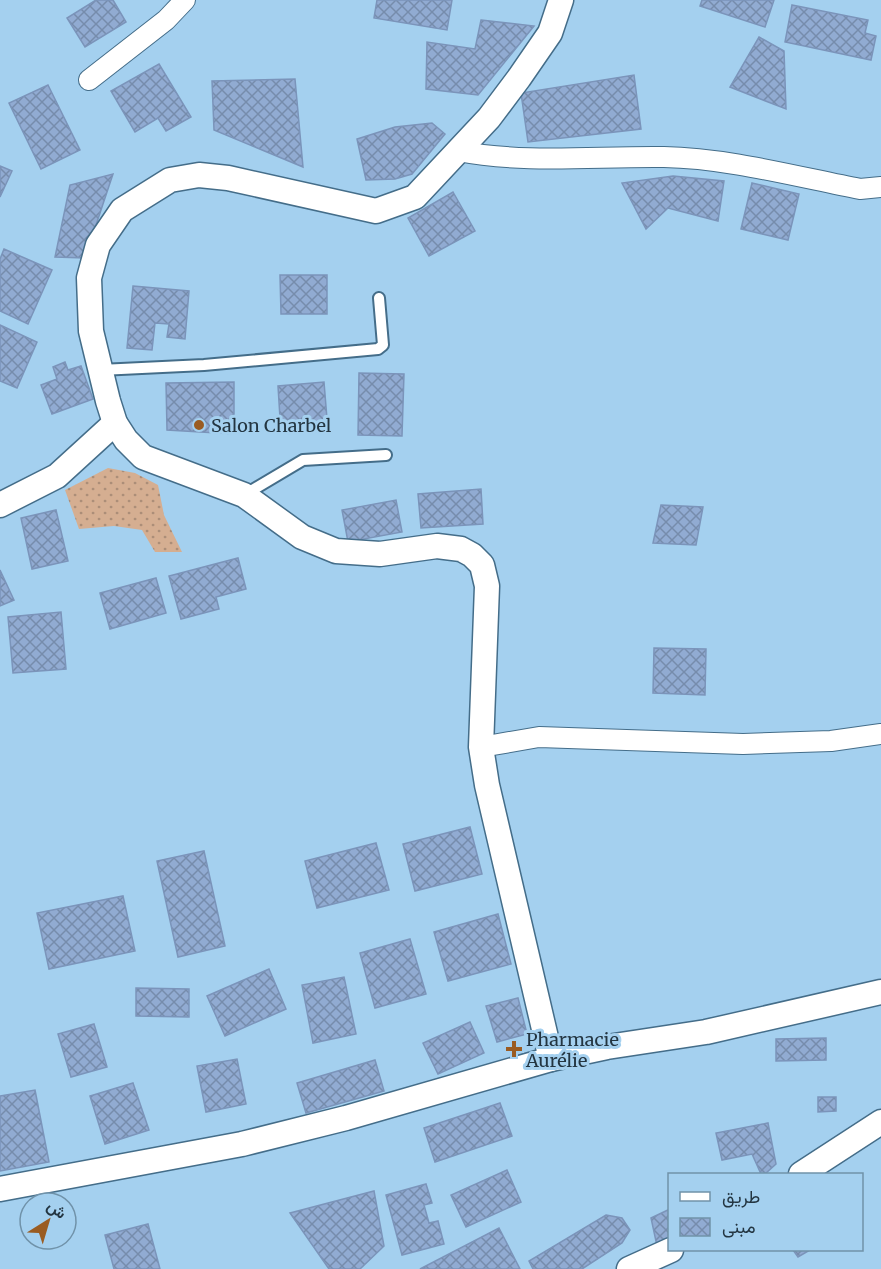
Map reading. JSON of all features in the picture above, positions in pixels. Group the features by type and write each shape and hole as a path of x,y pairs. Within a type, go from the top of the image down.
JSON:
{"street":[{"path":"89,80 166,20 185,0"},
{"path":"551,1059 487,785 481,747 487,585 482,565 461,549 437,546 380,554 336,551 302,537 244,495 143,457 126,441 115,423 99,370 92,331 89,278 98,245 122,210 144,194 170,180 199,175 228,178 376,211 415,197 489,118 550,33 561,0"},
{"path":"458,151 492,158 518,159 667,157 729,165 860,189 881,187"},
{"path":"0,505 57,476 115,423"},
{"path":"481,747 539,737 743,744 831,741 881,734"},
{"path":"0,1190 242,1144 346,1118 551,1059 607,1047 706,1032 881,992"},
{"path":"803,1173 881,1122"},
{"path":"628,1269 669,1251"}],"lane":[{"path":"99,370 204,365 378,349 383,345 379,298"},
{"path":"244,495 303,460 386,455"}],"shaded area":[{"path":"108,468 135,473 158,485 164,515 182,552 155,552 142,530 114,526 79,529 65,490"}],"building":[{"path":"96,0 113,0 126,22 85,47 67,18"},
{"path":"377,0 452,0 447,30 374,18"},
{"path":"702,0 774,0 765,27 700,6"},
{"path":"792,5 868,20 865,33 876,36 871,60 785,42"},
{"path":"481,20 534,26 478,95 426,89 427,42 475,49"},
{"path":"759,37 784,51 786,109 730,87"},
{"path":"159,64 191,117 166,131 158,118 135,132 111,91"},
{"path":"634,75 641,129 528,142 521,93"},
{"path":"295,79 303,167 214,130 212,81"},
{"path":"48,85 80,150 41,169 9,103"},
{"path":"432,123 445,134 412,174 395,179 366,180 357,139 395,127"},
{"path":"0,166 12,171 0,197"},
{"path":"113,174 85,258 55,257 70,185"},
{"path":"673,176 724,181 718,221 668,208 646,229 622,183"},
{"path":"752,183 799,194 788,240 741,229"},
{"path":"453,192 475,231 429,256 408,218"},
{"path":"4,249 52,270 28,324 0,311 0,259"},
{"path":"280,275 327,275 327,314 281,314"},
{"path":"133,286 189,291 185,339 167,337 169,324 155,323 152,350 127,348"},
{"path":"0,325 37,342 17,388 0,381"},
{"path":"65,362 68,370 81,366 93,399 52,414 41,385 57,379 53,367"},
{"path":"359,373 404,374 402,436 358,435"},
{"path":"234,382 234,434 167,430 166,383"},
{"path":"324,382 328,431 281,434 278,386"},
{"path":"481,489 483,524 421,528 418,494"},
{"path":"396,500 402,532 348,542 342,510"},
{"path":"661,505 703,507 696,545 653,543"},
{"path":"56,510 68,561 32,569 21,518"},
{"path":"238,558 246,589 216,597 219,609 181,619 169,576"},
{"path":"0,570 14,600 0,606"},
{"path":"156,578 166,613 110,629 100,593"},
{"path":"61,612 66,669 13,673 8,617"},
{"path":"654,648 706,649 705,695 653,693"},
{"path":"470,827 482,874 415,891 403,844"},
{"path":"376,843 389,890 317,908 305,861"},
{"path":"204,851 225,946 178,957 157,861"},
{"path":"123,896 135,951 49,969 37,913"},
{"path":"498,914 511,964 448,981 434,932"},
{"path":"410,939 426,994 375,1008 360,953"},
{"path":"269,969 286,1009 225,1036 207,996"},
{"path":"344,977 356,1034 313,1043 302,985"},
{"path":"136,988 189,989 189,1017 136,1016"},
{"path":"518,998 527,1034 497,1042 486,1006"},
{"path":"470,1022 484,1053 438,1074 423,1043"},
{"path":"94,1024 107,1067 71,1077 58,1034"},
{"path":"826,1038 826,1060 776,1061 776,1039"},
{"path":"237,1059 246,1104 206,1112 197,1066"},
{"path":"375,1060 384,1091 306,1113 297,1083"},
{"path":"133,1083 149,1130 105,1144 90,1096"},
{"path":"35,1090 49,1162 0,1171 0,1096"},
{"path":"818,1097 836,1097 836,1111 818,1112"},
{"path":"500,1103 512,1136 435,1162 424,1128"},
{"path":"768,1123 776,1164 766,1173 761,1173 752,1154 722,1160 716,1133"},
{"path":"507,1170 521,1202 466,1227 451,1195"},
{"path":"426,1184 432,1203 424,1205 429,1223 438,1221 444,1244 402,1255 386,1195"},
{"path":"374,1191 384,1246 360,1269 329,1269 290,1213"},
{"path":"668,1210 668,1241 657,1246 651,1218"},
{"path":"606,1215 622,1218 630,1230 622,1243 582,1269 533,1269 529,1261"},
{"path":"148,1224 160,1269 114,1269 105,1235"},
{"path":"499,1228 520,1269 420,1269"},
{"path":"794,1251 808,1251 798,1257"}],"place":[{"name":"Salon Charbel","path":"199,425"},
{"name":"Pharmacie Aurélie","path":"514,1049"}]}
